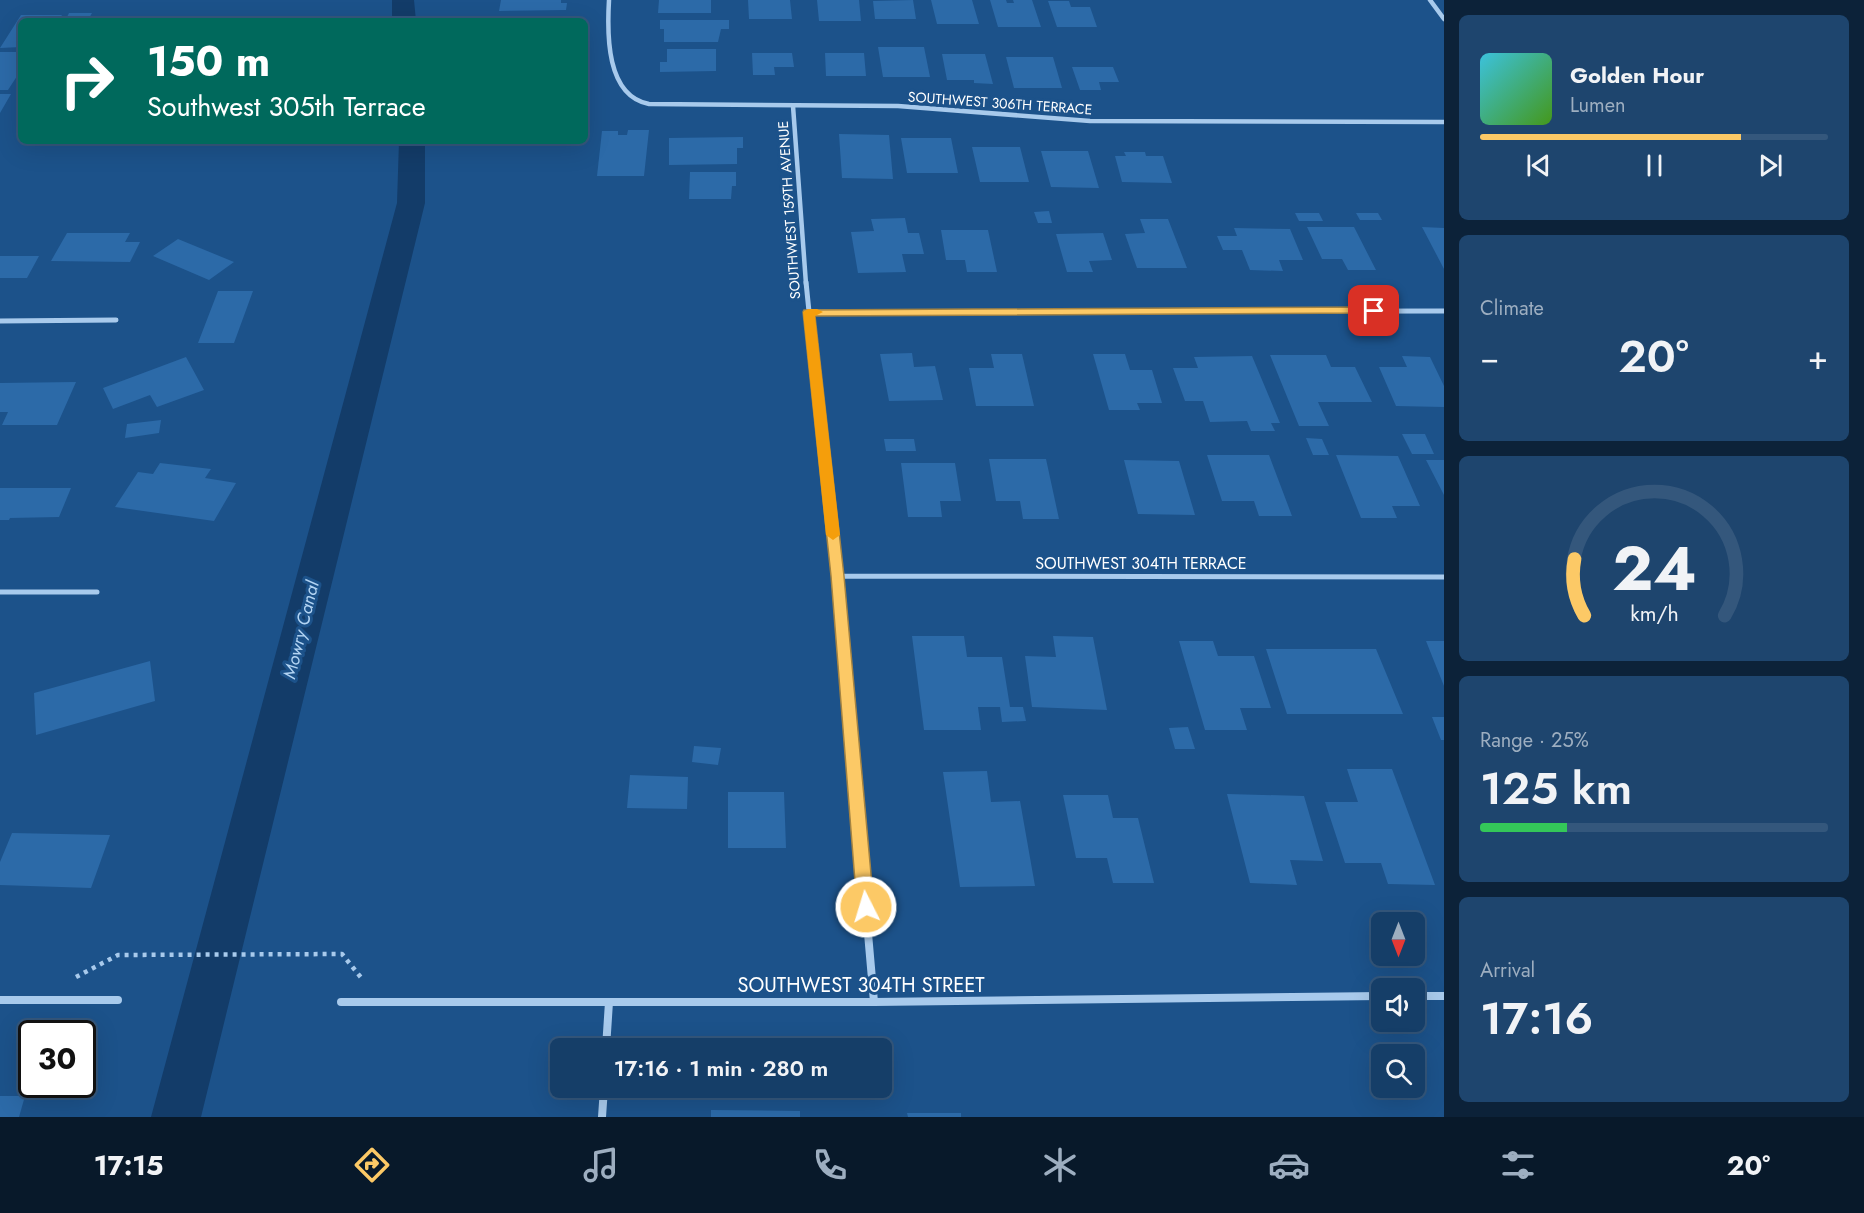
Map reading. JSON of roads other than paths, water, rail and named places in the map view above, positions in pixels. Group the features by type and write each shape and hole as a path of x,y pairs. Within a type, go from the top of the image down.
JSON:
{"street":[{"name":"SOUTHWEST 306TH TERRACE","path":"609,0 610,46 620,83 629,96 645,103 933,108 1047,120 1444,122"},
{"path":"1430,0 1444,19"},
{"name":"SOUTHWEST 159TH AVENUE","path":"793,106 808,312 837,576 874,1002"},
{"path":"808,312 1444,311"},
{"path":"0,321 116,320"},
{"name":"SOUTHWEST 304TH TERRACE","path":"837,576 1444,577"},
{"path":"0,591 97,592"},
{"name":"SOUTHWEST 304TH STREET","path":"341,1002 874,1002 1371,996"},
{"path":"1425,996 1444,996"},
{"path":"0,1000 117,1000"},
{"path":"607,1038 609,1002"},
{"path":"602,1117 603,1098"}],"waterway":[{"name":"Mowry Canal","path":"403,0 404,18"},
{"name":"Mowry Canal","path":"176,1117 411,203 412,144"}]}
